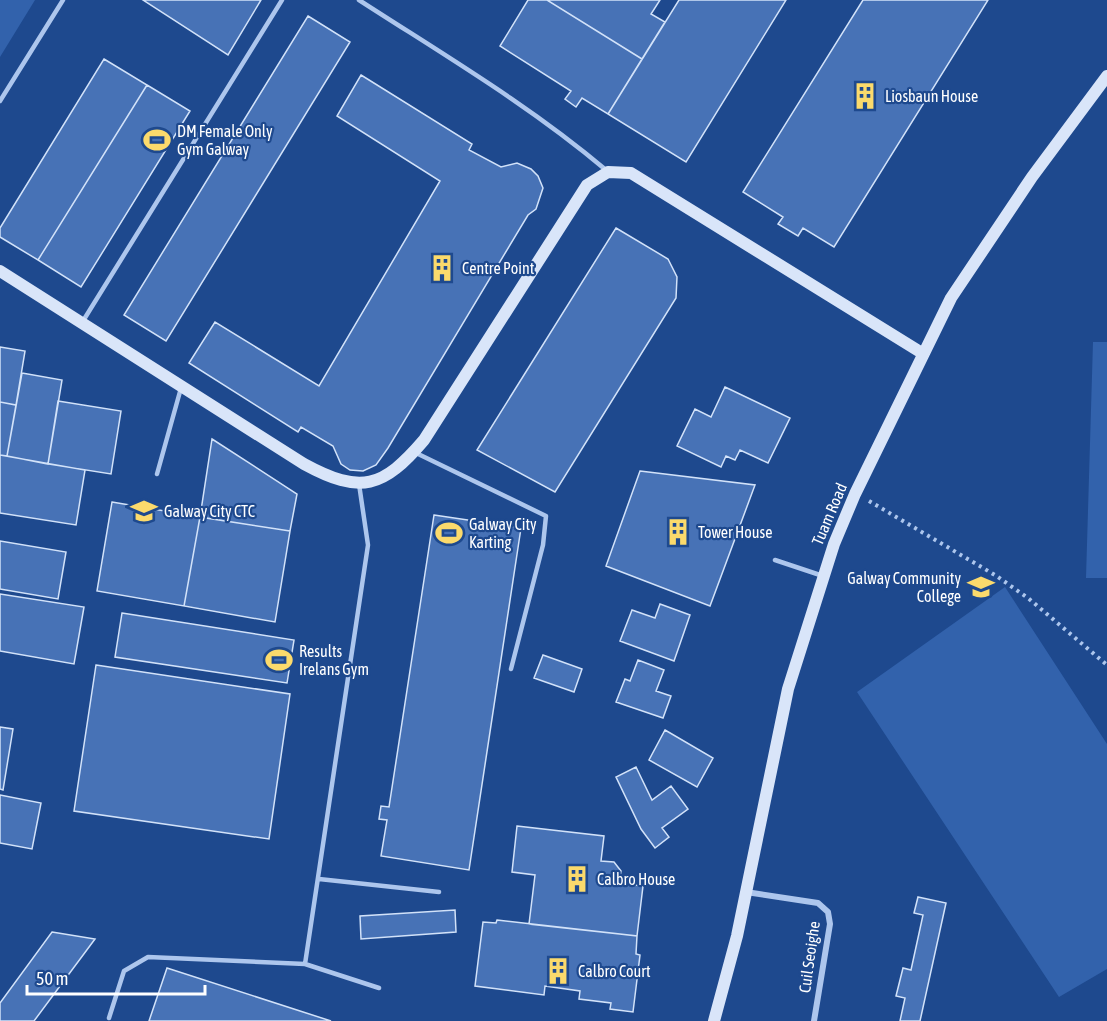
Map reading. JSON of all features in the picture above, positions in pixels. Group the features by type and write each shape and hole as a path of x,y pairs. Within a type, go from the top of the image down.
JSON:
{"street":[{"name":"Tuam Road","path":"714,1021 745,892 788,689 823,576 855,494 922,353 951,298 1032,177 1107,76"},
{"path":"0,271 304,464 332,479 359,484 377,480 402,465 414,452 451,399 587,185 608,172 632,173 922,353"},
{"name":"Cuil Seoighe","path":"745,892 818,903 828,912 830,924 814,1021"}],"lane":[{"path":"0,101 63,0"},
{"path":"82,321 282,0"},
{"path":"359,0 466,66 561,132 608,172"},
{"path":"157,474 182,386"},
{"path":"414,452 546,516 543,544 511,669"},
{"path":"305,964 368,545 359,484"},
{"path":"775,560 823,576"},
{"path":"319,879 440,892"},
{"path":"109,1018 124,971 148,957 305,964 379,988"}],"path":[{"path":"855,494 1003,581 1028,598 1107,665"}],"shaded area":[{"path":"0,0 35,0 0,57"},
{"path":"1093,342 1107,342 1107,578 1086,578"},
{"path":"1005,587 1107,744 1107,969 1059,997 857,692"}],"building":[{"path":"143,0 261,0 228,55"},
{"path":"528,0 547,0 642,59 608,114 582,98 576,107 565,99 571,91 500,46"},
{"path":"547,0 660,0 651,14 665,22 642,59"},
{"path":"679,0 786,0 686,162 608,114"},
{"name":"Liosbaun House","path":"863,0 988,0 834,247 803,228 798,236 778,224 783,217 743,192"},
{"path":"308,16 350,42 166,341 124,315"},
{"path":"104,59 147,85 38,260 0,237 0,228"},
{"name":"Centre Point","path":"361,75 472,144 469,150 501,167 517,163 531,169 538,176 543,188 536,209 528,215 388,448 376,465 363,471 350,470 341,464 333,446 301,427 298,432 189,363 215,322 319,386 440,181 337,116"},
{"path":"147,85 190,111 81,287 38,260"},
{"path":"616,228 668,259 677,277 676,298 555,492 477,450"},
{"path":"0,347 25,351 16,405 0,402"},
{"path":"22,373 62,380 48,464 7,456"},
{"path":"725,387 790,418 768,463 740,450 735,460 726,456 721,467 677,446 695,409 711,417"},
{"path":"58,401 121,411 111,474 48,464"},
{"path":"0,402 16,405 7,456 0,455"},
{"path":"212,439 297,494 290,531 200,517"},
{"path":"0,455 85,470 76,525 0,513"},
{"name":"Tower House","path":"640,471 755,485 710,606 606,566"},
{"path":"112,502 200,517 184,606 97,591"},
{"path":"434,515 521,528 469,870 381,856 387,820 379,819 381,806 389,807"},
{"path":"200,517 290,531 275,622 184,606"},
{"path":"0,541 66,552 58,599 0,589"},
{"path":"0,594 84,607 74,664 0,651"},
{"path":"660,604 690,615 674,661 620,641 632,610 655,618"},
{"path":"122,613 294,640 287,683 115,657"},
{"path":"543,655 582,669 574,692 534,678"},
{"path":"638,660 664,670 656,691 671,696 663,718 616,702 625,679 630,681"},
{"path":"96,665 290,694 269,839 74,811"},
{"path":"0,727 13,729 3,790 0,789"},
{"path":"665,730 713,758 697,787 649,760"},
{"path":"636,767 652,800 671,786 688,809 662,828 669,837 655,848 641,829 616,777"},
{"path":"0,795 41,803 32,849 0,843"},
{"name":"Calbro House","path":"517,826 604,836 601,861 614,862 621,871 619,883 643,886 637,936 529,924 535,875 512,872"},
{"path":"918,897 946,903 920,1021 900,1021 905,998 896,996 903,968 911,970 923,915 914,913"},
{"path":"455,910 456,932 361,939 360,916"},
{"name":"Calbro Court","path":"497,920 637,936 636,954 640,955 633,1012 610,1009 611,1003 579,999 580,991 545,986 544,995 475,986 483,922 496,923"},
{"path":"52,932 95,939 34,1021 0,1021 0,1003"},
{"path":"167,968 331,1021 149,1021"}],"place":[{"name":"Liosbaun House","path":"865,96"},
{"name":"DM Female Only Gym Galway","path":"157,140"},
{"name":"Centre Point","path":"442,268"},
{"name":"Galway City CTC","path":"144,511"},
{"name":"Tower House","path":"678,532"},
{"name":"Galway City Karting","path":"449,533"},
{"name":"Galway Community College","path":"981,587"},
{"name":"Results Irelans Gym","path":"279,660"},
{"name":"Calbro House","path":"577,879"},
{"name":"Calbro Court","path":"558,971"}]}
